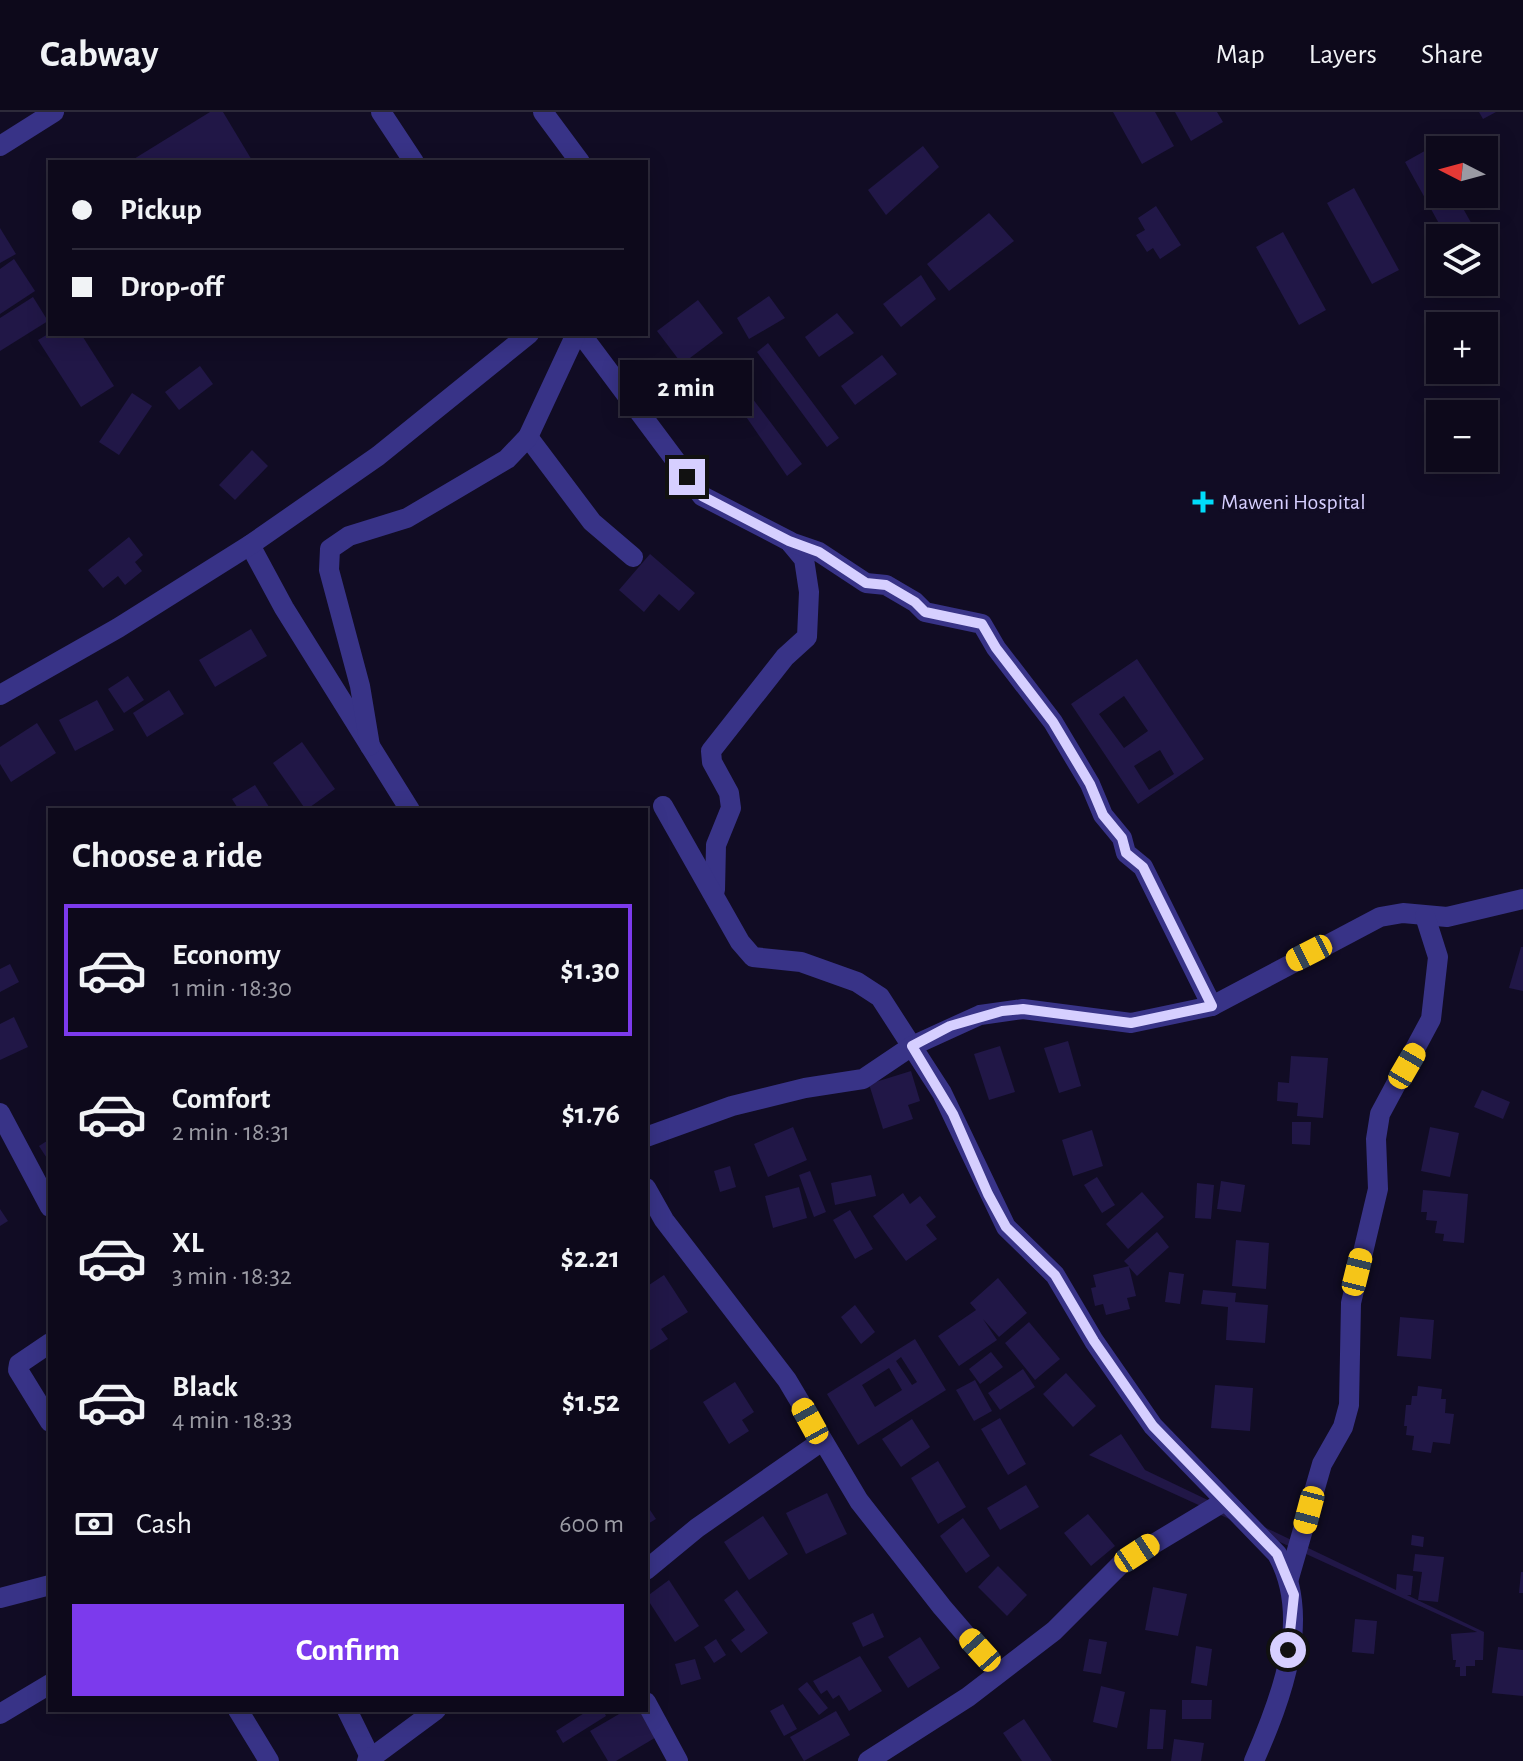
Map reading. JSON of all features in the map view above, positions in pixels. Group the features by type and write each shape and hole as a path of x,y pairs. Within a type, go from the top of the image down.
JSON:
{"street":[{"path":"0,146 54,112"},
{"path":"381,112 413,160"},
{"path":"543,112 579,160"},
{"path":"0,695 118,628 250,545 378,456 525,336"},
{"path":"370,746 360,686 329,570 330,549 349,536 384,528 456,492 507,459 528,437 578,336"},
{"path":"581,336 702,496 789,541 819,552 866,583 886,585 915,602 925,612 982,624 986,628 996,648 1053,722 1090,784 1103,815 1122,838 1126,853 1143,867 1212,1006"},
{"path":"528,437 592,522 633,557"},
{"path":"716,898 713,861 731,808 729,793 712,762 711,751 785,657 807,637 809,592 804,559 789,541"},
{"path":"250,545 284,608 409,808"},
{"path":"663,806 740,942 753,957 791,959 857,982 880,997 953,1114 1006,1227 1055,1275 1094,1341 1153,1426 1269,1543 1289,1578 1294,1608 1282,1689 1254,1761"},
{"path":"648,1136 782,1093 863,1079 912,1046 950,1026 1002,1011 1023,1009 1131,1023 1212,1006 1380,917 1403,913 1447,917 1523,899"},
{"path":"1289,1578 1322,1464 1343,1427 1349,1405 1351,1303 1378,1189 1376,1139 1380,1114 1431,1019 1438,957 1425,916"},
{"path":"0,1113 7,1148 48,1204"},
{"path":"648,1192 664,1220 752,1330 787,1380 859,1501 942,1607 998,1672"},
{"path":"648,1232 664,1220"},
{"path":"48,1344 19,1364 18,1370 48,1419"},
{"path":"648,1568 697,1528 822,1441"},
{"path":"868,1761 968,1697 1054,1631 1122,1563 1225,1501"},
{"path":"0,1598 48,1586"},
{"path":"0,1714 48,1685"},
{"path":"648,1706 678,1761"},
{"path":"239,1712 269,1761"},
{"path":"348,1712 370,1760 433,1712"}],"building":[{"path":"210,112 223,112 252,160 132,160"},
{"path":"1113,112 1155,112 1174,146 1142,164"},
{"path":"1175,112 1217,112 1223,122 1191,141"},
{"path":"1479,112 1496,112 1483,119"},
{"path":"923,146 939,167 886,215 868,190"},
{"path":"1426,150 1426,200 1405,162"},
{"path":"1354,188 1399,270 1372,284 1327,203"},
{"path":"1156,206 1181,245 1160,259 1153,248 1147,252 1136,235 1145,230 1138,218"},
{"path":"1430,208 1463,208 1472,224 1439,224"},
{"path":"989,213 1014,241 949,291 927,264"},
{"path":"0,228 16,254 0,263"},
{"path":"1283,232 1326,310 1299,325 1256,247"},
{"path":"14,259 35,291 0,314 0,269"},
{"path":"921,275 936,299 901,327 883,304"},
{"path":"769,296 785,318 749,339 737,318"},
{"path":"33,297 48,321 0,351 0,318"},
{"path":"698,300 723,333 682,364 657,331"},
{"path":"837,313 854,333 819,357 805,337"},
{"path":"48,334 82,336 114,386 81,407 38,340"},
{"path":"768,343 839,438 827,447 757,352"},
{"path":"882,355 897,374 855,405 841,386"},
{"path":"200,366 213,384 179,410 165,392"},
{"path":"731,370 802,464 787,476 720,379"},
{"path":"132,393 152,406 119,455 99,442"},
{"path":"252,450 268,466 235,500 219,485"},
{"path":"129,537 143,555 135,562 142,571 125,585 118,576 103,588 88,570"},
{"path":"650,554 695,593 679,611 659,594 644,612 619,590"},
{"path":"251,629 267,656 215,687 199,660"},
{"path":"1137,659 1204,759 1138,804 1071,704","holes":["1124,696 1148,731 1124,748 1099,714","1160,750 1174,774 1149,790 1134,766"]},
{"path":"128,676 144,700 124,713 108,689"},
{"path":"169,690 184,714 147,737 133,713"},
{"path":"97,700 114,730 75,751 59,720"},
{"path":"37,723 56,753 11,782 0,764 0,747"},
{"path":"302,742 335,789 305,808 273,763"},
{"path":"255,785 270,808 238,808 232,799"},
{"path":"1523,947 1523,991 1509,988"},
{"path":"10,964 19,982 0,992 0,969"},
{"path":"14,1017 28,1047 0,1060 0,1024"},
{"path":"1068,1041 1081,1086 1059,1093 1044,1048"},
{"path":"1000,1046 1015,1092 989,1100 974,1054"},
{"path":"1291,1056 1328,1058 1323,1118 1297,1116 1298,1103 1277,1101 1278,1082 1289,1083"},
{"path":"911,1071 920,1101 908,1105 913,1119 883,1129 869,1084"},
{"path":"1482,1090 1510,1102 1503,1119 1474,1107"},
{"path":"1292,1122 1311,1122 1310,1145 1292,1144"},
{"path":"793,1127 807,1160 768,1177 754,1144"},
{"path":"1430,1127 1459,1133 1450,1177 1421,1171"},
{"path":"1092,1130 1103,1166 1073,1176 1062,1140"},
{"path":"48,1140 48,1160 39,1146"},
{"path":"730,1166 736,1187 720,1192 714,1171"},
{"path":"810,1171 826,1212 814,1217 799,1175"},
{"path":"871,1175 876,1196 835,1205 831,1183"},
{"path":"1097,1177 1115,1205 1102,1213 1084,1185"},
{"path":"1221,1181 1245,1185 1241,1212 1217,1209"},
{"path":"1197,1183 1214,1185 1211,1219 1195,1218"},
{"path":"799,1187 807,1218 773,1228 765,1196"},
{"path":"1423,1190 1468,1194 1464,1243 1443,1241 1444,1234 1435,1233 1437,1221 1426,1220 1427,1212 1421,1212"},
{"path":"1142,1192 1164,1217 1128,1249 1106,1224"},
{"path":"903,1193 910,1204 920,1196 936,1217 926,1225 937,1239 906,1261 873,1216"},
{"path":"0,1209 8,1221 0,1226"},
{"path":"850,1210 873,1249 855,1259 833,1220"},
{"path":"1157,1232 1169,1247 1137,1276 1129,1267 1136,1296 1127,1298 1130,1309 1106,1315 1103,1304 1095,1306 1091,1288 1096,1287 1093,1275 1129,1266 1124,1261"},
{"path":"1236,1240 1269,1243 1266,1289 1232,1286"},
{"path":"1169,1272 1184,1274 1180,1304 1165,1302"},
{"path":"664,1275 688,1312 661,1329 668,1339 649,1351 648,1349 648,1286"},
{"path":"998,1278 1027,1313 999,1337 983,1319 997,1340 959,1366 938,1336 976,1310 970,1303"},
{"path":"1203,1290 1236,1293 1235,1302 1268,1305 1265,1343 1226,1340 1228,1307 1201,1304"},
{"path":"855,1305 875,1332 861,1344 841,1317"},
{"path":"1400,1317 1434,1320 1431,1359 1397,1356"},
{"path":"1029,1322 1060,1359 1035,1380 1005,1343"},
{"path":"915,1339 946,1390 858,1445 827,1394","holes":["901,1357 917,1382 912,1385 896,1361","889,1368 902,1390 875,1407 862,1385"]},
{"path":"991,1352 1003,1367 980,1384 969,1369"},
{"path":"1023,1369 1035,1387 1000,1410 988,1393"},
{"path":"1066,1373 1096,1406 1073,1427 1043,1394"},
{"path":"975,1380 992,1411 974,1421 956,1390"},
{"path":"735,1382 754,1412 742,1420 749,1431 729,1444 703,1402"},
{"path":"1215,1385 1253,1388 1250,1431 1211,1428"},
{"path":"1418,1386 1442,1389 1441,1399 1446,1399 1445,1413 1454,1414 1450,1444 1433,1442 1431,1453 1412,1450 1414,1436 1406,1435 1407,1426 1404,1426 1406,1405 1411,1405 1412,1396 1417,1396"},
{"path":"1000,1418 1026,1464 1008,1475 981,1429"},
{"path":"912,1419 930,1447 901,1467 882,1439"},
{"path":"1121,1434 1145,1470 1396,1590 1397,1574 1413,1576 1411,1595 1407,1595 1484,1632 1483,1660 1475,1660 1475,1666 1466,1666 1466,1676 1460,1676 1460,1667 1455,1667 1456,1660 1453,1660 1451,1634 1477,1632 1089,1455"},
{"path":"938,1461 966,1507 938,1524 911,1478"},
{"path":"1026,1485 1039,1507 1000,1530 987,1508"},
{"path":"827,1493 847,1534 806,1554 786,1513"},
{"path":"648,1507 656,1519 648,1524"},
{"path":"1088,1514 1115,1546 1091,1566 1064,1533"},
{"path":"763,1516 788,1554 749,1580 724,1542"},
{"path":"963,1518 990,1556 966,1573 940,1536"},
{"path":"1412,1535 1424,1537 1423,1547 1411,1545"},
{"path":"1415,1554 1444,1557 1438,1602 1418,1600 1422,1572 1413,1571"},
{"path":"998,1566 1027,1595 1007,1616 978,1587"},
{"path":"1521,1572 1523,1593 1519,1593"},
{"path":"669,1580 699,1626 675,1642 648,1596"},
{"path":"1153,1587 1187,1594 1178,1636 1145,1630"},
{"path":"737,1590 768,1633 741,1653 731,1640 745,1630 724,1600"},
{"path":"873,1613 884,1637 863,1647 852,1623"},
{"path":"1355,1619 1377,1621 1374,1654 1352,1652"},
{"path":"920,1637 940,1668 908,1688 888,1657"},
{"path":"716,1639 726,1655 714,1663 704,1647"},
{"path":"1089,1639 1107,1642 1101,1674 1083,1671"},
{"path":"1196,1646 1212,1649 1207,1686 1191,1683"},
{"path":"1498,1647 1523,1650 1523,1696 1492,1693"},
{"path":"860,1656 882,1691 849,1711 839,1695 833,1699 827,1690 821,1694 813,1681"},
{"path":"695,1659 701,1679 681,1685 675,1664"},
{"path":"807,1682 828,1708 819,1715 798,1689"},
{"path":"1101,1686 1125,1692 1117,1728 1093,1722"},
{"path":"1182,1700 1212,1700 1211,1719 1182,1719"},
{"path":"783,1704 797,1729 784,1736 770,1711"},
{"path":"1150,1709 1166,1710 1163,1749 1147,1749"},
{"path":"836,1711 850,1735 804,1761 790,1737"},
{"path":"586,1712 604,1712 606,1716 563,1743 556,1731"},
{"path":"623,1712 644,1712 658,1736 616,1761 608,1761 590,1731"},
{"path":"1024,1719 1052,1761 1022,1761 1003,1733"},
{"path":"1174,1739 1204,1743 1201,1761 1171,1761"}],"place":[{"name":"Maweni Hospital","path":"1203,502"}],"route":[{"path":"687,477 702,496 789,541 819,552 866,583 886,585 915,602 925,612 982,624 996,648 1053,722 1090,784 1103,815 1122,838 1126,853 1143,867 1187,951 1212,1006 1131,1023 1023,1009 1002,1011 950,1026 912,1046 929,1070 964,1135 988,1194 1006,1227 1055,1275 1094,1341 1153,1426 1277,1554 1294,1595 1288,1650"}]}
